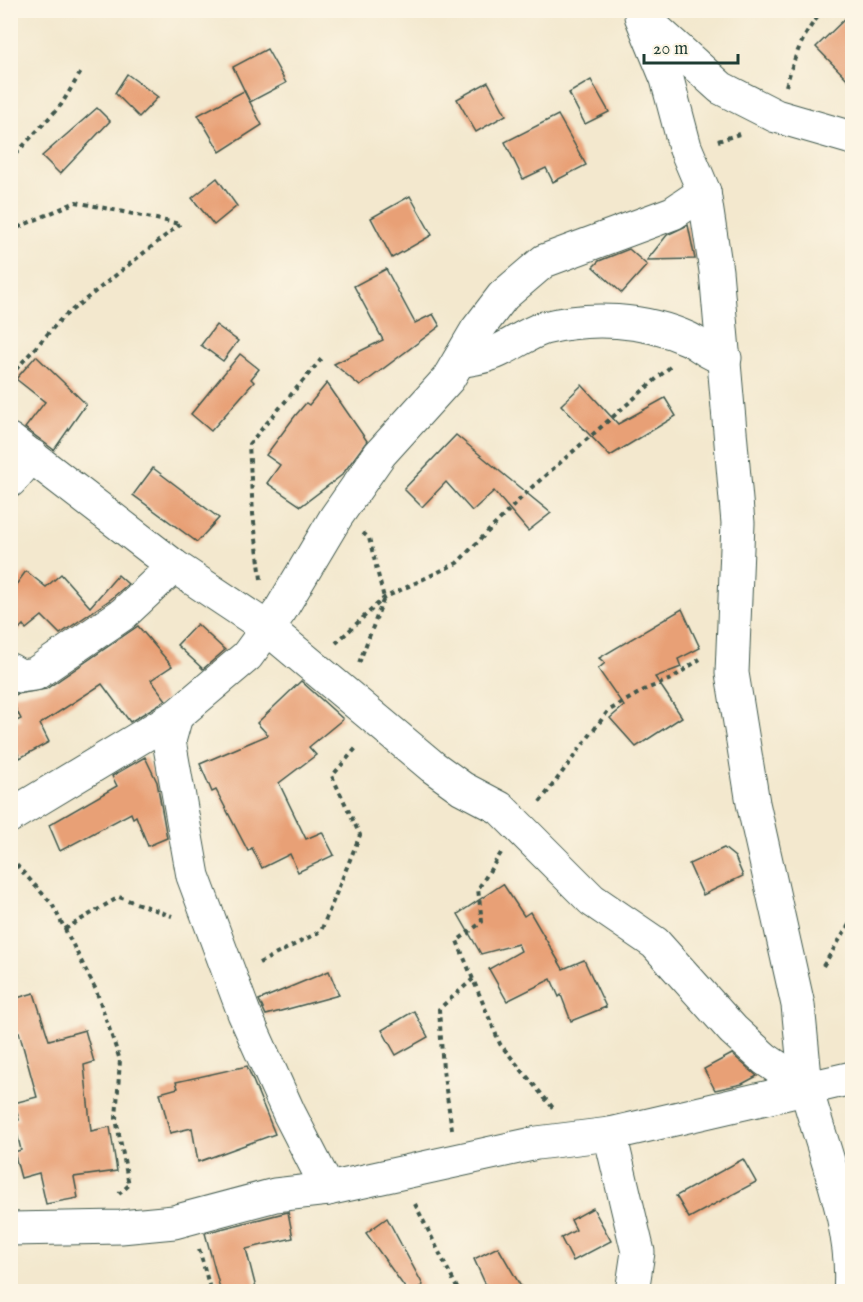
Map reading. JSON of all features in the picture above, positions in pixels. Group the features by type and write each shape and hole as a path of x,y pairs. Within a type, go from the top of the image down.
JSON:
{"street":[{"path":"640,13 721,88 776,116 852,138"},
{"path":"640,13 667,79 685,147 704,192 716,271 711,351 738,523 732,673 741,740 798,1005 806,1087 847,1230 852,1274 850,1292"},
{"path":"10,816 176,717 247,656 290,595 340,512 380,454 448,379 477,330 503,296 544,261 673,213 704,192"},
{"path":"459,361 493,354 541,329 569,322 618,321 643,325 690,339 711,351"},
{"path":"10,481 21,448 174,566 267,628 462,788 500,808 592,900 655,943 733,1030 765,1059 806,1087"},
{"path":"10,670 20,676 35,674 123,614 174,566"},
{"path":"176,717 168,741 187,852 231,977 289,1113 328,1189"},
{"path":"10,1229 147,1225 275,1195 328,1189 454,1159 594,1136 711,1113 806,1087 852,1078"},
{"path":"594,1136 638,1252 632,1292"}],"path":[{"path":"685,147 722,141 751,130 776,116 794,58 811,24 824,10"},
{"path":"10,160 61,105 81,72"},
{"path":"10,231 76,202 180,224 62,318 10,376"},
{"path":"312,666 384,598 457,563 531,488 711,351"},
{"path":"267,628 253,514 249,444 324,356"},
{"path":"340,512 369,538 384,598 346,695"},
{"path":"594,1136 500,1044 457,941 482,922 478,889 518,827 547,794 608,711 644,690 671,680 697,660 733,648"},
{"path":"231,977 321,931 360,835 332,776 379,722"},
{"path":"10,858 52,904 96,990 120,1060 116,1119 129,1185 84,1226"},
{"path":"65,929 119,897 213,930"},
{"path":"798,1005 852,920"},
{"path":"454,1159 439,1010 473,979"},
{"path":"399,1173 459,1292"},
{"path":"191,1216 211,1292"}],"building":[{"path":"852,12 852,84 816,47"},
{"path":"267,49 286,83 250,102 233,67"},
{"path":"127,74 158,97 139,117 115,93"},
{"path":"591,80 609,112 585,124 569,93"},
{"path":"488,82 506,115 476,132 457,99"},
{"path":"244,91 262,125 220,152 198,115"},
{"path":"97,108 110,121 60,174 42,156"},
{"path":"558,115 586,165 553,182 546,168 523,179 505,142"},
{"path":"217,178 237,206 214,225 192,198"},
{"path":"410,196 432,235 392,258 371,218"},
{"path":"688,225 695,259 647,260 667,235"},
{"path":"629,249 647,265 622,293 593,267 599,261"},
{"path":"386,269 415,323 433,314 440,326 360,386 334,364 383,340 354,286"},
{"path":"216,325 238,341 223,361 201,345"},
{"path":"240,354 259,369 251,379 254,382 211,431 191,414"},
{"path":"36,356 86,404 54,450 25,428 45,402 16,379"},
{"path":"327,383 367,441 342,475 301,506 267,483 280,465 266,455 306,403 309,405"},
{"path":"582,385 618,424 665,398 676,416 610,456 561,405"},
{"path":"456,435 551,513 528,531 494,491 472,511 446,482 422,507 404,489"},
{"path":"153,468 219,518 197,542 133,495"},
{"path":"26,571 46,587 61,574 90,607 118,575 128,584 111,599 60,634 42,616 26,629 23,625 10,638 10,593"},
{"path":"682,609 700,648 678,659 681,667 655,677 682,717 636,747 610,718 624,706 598,669 605,663 599,658"},
{"path":"197,624 225,650 203,669 177,645"},
{"path":"138,626 172,666 151,680 166,700 130,722 102,684 40,724 49,742 20,758 10,736 10,724 21,719 10,698 17,694 46,689"},
{"path":"301,681 343,719 309,747 316,755 279,783 306,839 322,832 334,855 298,872 290,854 262,868 252,848 248,851 216,790 212,792 200,764 268,735 257,723"},
{"path":"145,757 157,782 167,838 148,846 136,816 133,818 131,813 60,851 49,825 117,786 112,776"},
{"path":"724,848 735,857 743,876 703,895 689,864"},
{"path":"503,884 524,916 530,912 563,969 584,960 606,1007 571,1021 561,995 559,997 551,979 507,1001 489,969 521,951 518,944 481,954 458,914"},
{"path":"329,971 339,995 266,1015 259,1000"},
{"path":"34,993 49,1040 85,1030 94,1062 84,1065 91,1131 110,1127 117,1171 74,1177 78,1198 46,1204 39,1173 21,1178 14,1152 21,1150 14,1121 19,1120 14,1103 37,1097 19,1032 10,1034 10,1000"},
{"path":"414,1011 428,1037 396,1055 382,1030"},
{"path":"732,1054 757,1076 742,1084 715,1090 704,1069"},
{"path":"247,1066 275,1134 198,1162 192,1128 170,1133 160,1093 178,1088 176,1082"},
{"path":"743,1159 756,1182 689,1218 676,1196"},
{"path":"593,1208 611,1241 573,1261 561,1238 576,1230 571,1220"},
{"path":"288,1212 293,1238 246,1249 257,1292 221,1292 205,1233"},
{"path":"387,1218 423,1285 413,1292 408,1292 366,1233"},
{"path":"498,1247 524,1292 489,1292 474,1259"}]}
